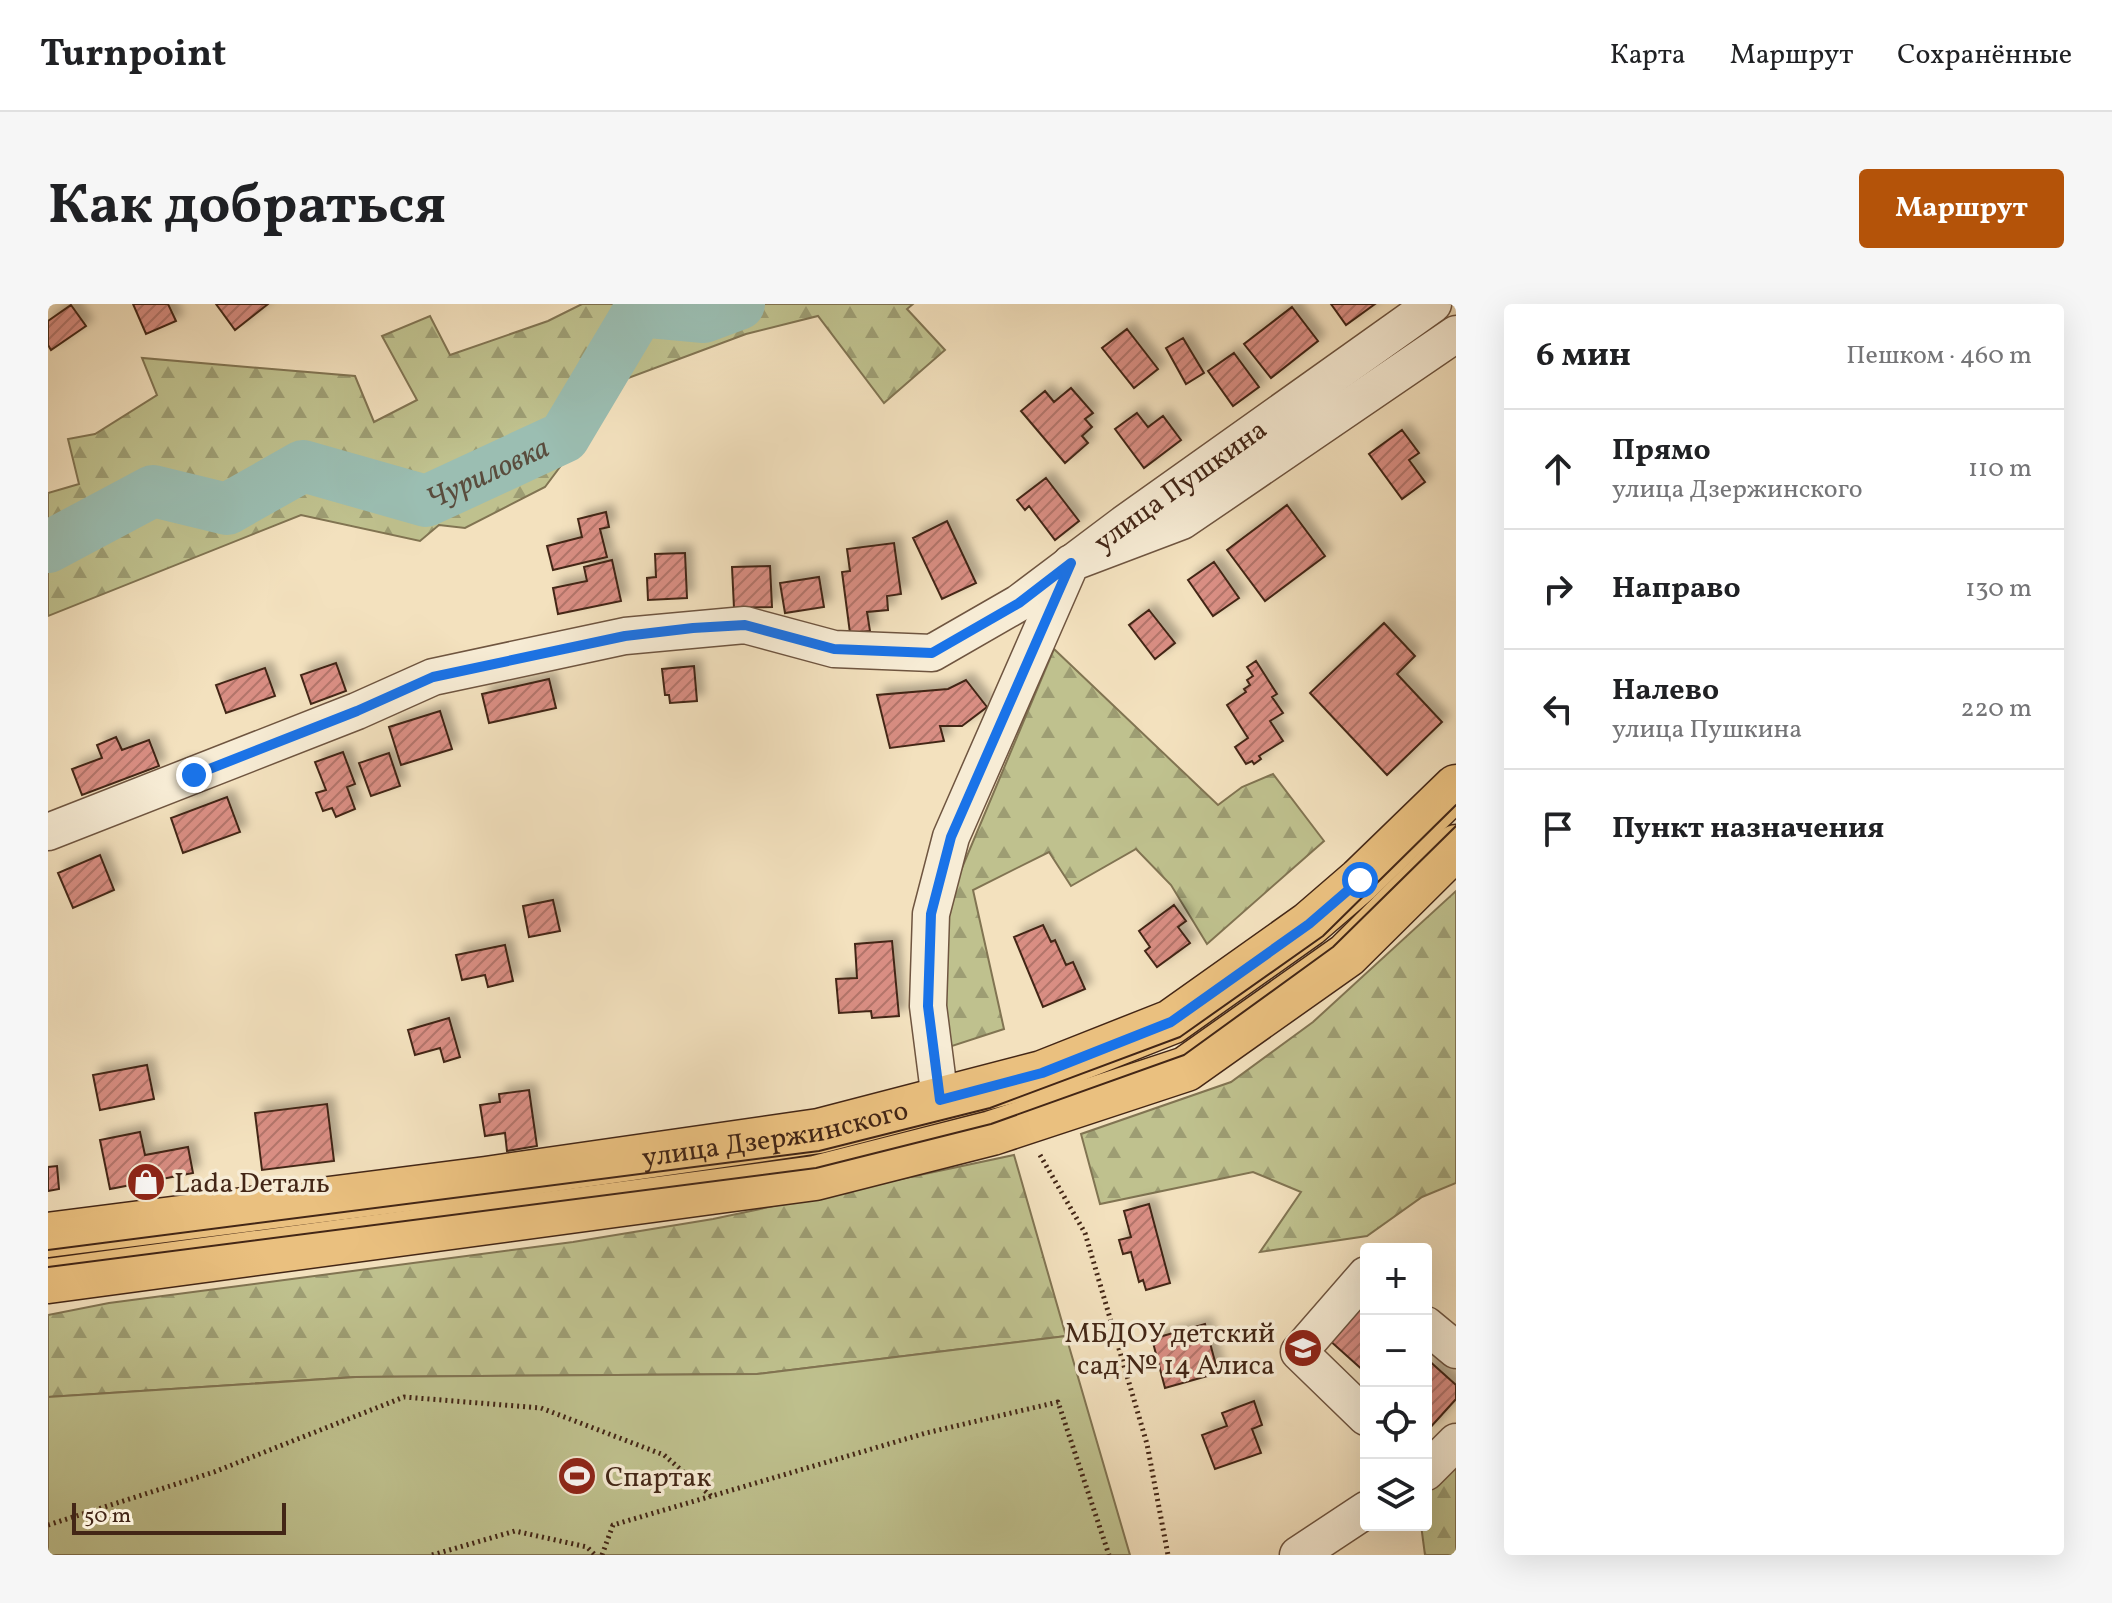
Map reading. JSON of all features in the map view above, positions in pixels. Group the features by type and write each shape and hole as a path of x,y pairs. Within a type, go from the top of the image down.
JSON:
{"main road":[{"name":"улица Дзержинского","path":"48,1235 486,1179 819,1131 1042,1073 1171,1022 1309,924 1360,880 1456,787"},
{"name":"улица Дзержинского","path":"48,1281 815,1178 992,1133 1186,1069 1347,955 1456,847"}],"street":[{"name":"улица Пушкина","path":"48,832 357,711 433,677 625,636 745,625 834,649 932,653 1019,603 1433,304"},
{"path":"940,1100 928,1006 931,914 951,837 1071,563 1182,521 1456,334"},
{"path":"1360,1282 1299,1352 1360,1411"},
{"path":"1432,1330 1456,1350"},
{"path":"1432,1466 1456,1442"},
{"path":"1298,1555 1360,1514"}],"path":[{"path":"1035,1147 1085,1233 1147,1444 1168,1555"},
{"path":"48,1525 214,1472 404,1397 541,1408 664,1455 711,1496"},
{"path":"602,1555 613,1525 926,1433 1058,1402 1109,1555"},
{"path":"432,1555 515,1531 587,1547 595,1555"}],"green space":[{"path":"582,304 913,304 907,309 945,350 884,403 818,316 746,334 604,387 589,428 545,487 465,528 439,525 420,541 301,515 48,616 48,493 79,484 68,439 95,434 157,395 142,358 355,376 374,422 417,400 382,336 430,316 450,355 548,321"},
{"path":"1054,649 1218,805 1242,787 1273,774 1324,841 1207,944 1171,885 1136,849 1071,886 1049,852 973,890 1004,1029 946,1048 943,913"},
{"path":"1456,891 1456,1183 1422,1197 1367,1236 1260,1252 1301,1192 1253,1172 1100,1204 1081,1134 1231,1082 1313,1022"},
{"path":"1014,1155 1066,1336 757,1374 356,1377 48,1397 48,1315 109,1303 573,1242 713,1219"},
{"name":"Спартак","path":"1066,1336 1130,1555 48,1555 48,1397 356,1377 757,1374"},
{"path":"1456,1457 1456,1555 1425,1555 1422,1531 1432,1531 1432,1480"}],"building":[{"path":"133,304 168,304 176,321 146,334"},
{"path":"216,304 268,304 235,330"},
{"path":"1331,304 1375,304 1346,325"},
{"path":"71,305 86,326 51,350 48,345 48,321"},
{"path":"1292,307 1318,341 1271,378 1244,344"},
{"path":"1127,329 1158,369 1134,388 1102,348"},
{"path":"1183,338 1204,373 1186,384 1166,348"},
{"path":"1234,353 1259,387 1233,406 1208,371"},
{"path":"1071,388 1093,413 1085,419 1092,427 1082,436 1088,443 1065,463 1021,411 1045,391 1054,402"},
{"path":"1137,413 1148,427 1163,416 1181,440 1144,468 1115,429"},
{"path":"1402,430 1419,453 1409,460 1425,482 1402,499 1369,454"},
{"path":"1046,478 1079,521 1055,540 1029,506 1025,510 1017,500"},
{"path":"1287,505 1325,556 1265,601 1227,550"},
{"path":"606,512 609,527 600,529 607,557 553,570 547,546 582,537 578,519"},
{"path":"947,521 976,583 942,599 913,538"},
{"path":"894,543 901,594 887,596 888,610 867,612 870,631 850,633 842,572 850,571 847,549"},
{"path":"685,553 687,598 648,600 647,578 656,577 655,554"},
{"path":"612,560 621,601 558,614 553,588 587,581 584,567"},
{"path":"1214,562 1239,598 1213,616 1188,580"},
{"path":"770,566 772,607 734,608 732,567"},
{"path":"819,577 824,607 785,613 780,583"},
{"path":"1149,610 1175,643 1155,659 1129,625"},
{"path":"1384,623 1415,656 1397,674 1442,722 1387,775 1310,693"},
{"path":"1256,661 1277,694 1272,697 1283,713 1270,721 1283,741 1259,756 1261,759 1254,764 1252,761 1246,764 1235,747 1248,738 1227,705 1246,692 1244,689 1250,685 1247,680 1253,676 1247,667"},
{"path":"336,663 346,691 311,704 301,675"},
{"path":"694,666 697,701 670,703 669,695 665,695 662,669"},
{"path":"265,668 275,696 226,713 216,685"},
{"path":"549,679 556,708 489,723 482,694"},
{"path":"966,680 987,707 962,726 940,726 944,741 890,748 877,695 948,689"},
{"path":"440,711 452,749 401,765 389,727"},
{"path":"116,737 122,750 149,740 159,766 82,795 72,769 102,758 97,745"},
{"path":"343,752 355,784 347,787 355,809 336,817 332,808 323,811 316,793 326,790 315,762"},
{"path":"389,753 400,786 371,796 359,763"},
{"path":"227,797 240,832 183,853 171,818"},
{"path":"100,855 114,890 73,908 58,873"},
{"path":"553,900 560,931 529,937 523,906"},
{"path":"1174,905 1186,921 1178,927 1190,943 1157,967 1145,951 1150,947 1139,931"},
{"path":"1043,925 1051,942 1055,940 1066,965 1073,962 1085,989 1043,1007 1014,937"},
{"path":"892,941 899,1016 872,1018 871,1011 839,1013 836,979 857,978 855,944"},
{"path":"505,945 513,981 488,987 485,975 462,980 456,955"},
{"path":"449,1018 460,1057 444,1062 440,1048 415,1055 408,1030"},
{"path":"147,1065 154,1099 100,1110 93,1075"},
{"path":"529,1090 537,1146 507,1151 505,1133 485,1136 480,1105 500,1102 499,1094"},
{"path":"327,1104 334,1161 262,1170 255,1113"},
{"path":"140,1132 145,1155 188,1147 193,1173 110,1189 100,1140"},
{"path":"57,1166 59,1189 48,1191 48,1167"},
{"path":"1149,1204 1170,1283 1146,1290 1143,1280 1139,1282 1131,1252 1123,1254 1119,1240 1131,1237 1124,1211"},
{"path":"1360,1304 1360,1368 1328,1339"},
{"path":"1205,1324 1218,1373 1165,1388 1152,1339"},
{"path":"1432,1363 1456,1385 1456,1399 1432,1426"},
{"path":"1254,1401 1262,1425 1252,1429 1261,1453 1215,1469 1202,1435 1227,1426 1222,1413"}],"waterway":[{"name":"Чуриловка","path":"48,547 153,491 227,509 303,466 426,501 564,437 639,311 704,317 739,304"}],"tram line":[{"path":"48,1250 819,1151 990,1108 1180,1037 1323,936 1456,805"},
{"path":"48,1267 816,1168 991,1124 1184,1055 1333,947 1456,826"}],"place":[{"name":"Lada Dеталь","path":"146,1182"},
{"name":"МБДОУ детский сад № 14 Алиса","path":"1303,1348"},
{"name":"Спартак","path":"577,1476"}],"route":[{"path":"194,775 357,711 433,677 625,636 745,625 834,649 932,653 1019,603 1071,563 951,837 931,914 928,1006 940,1100 1042,1073 1171,1022 1309,924 1360,880"}]}
